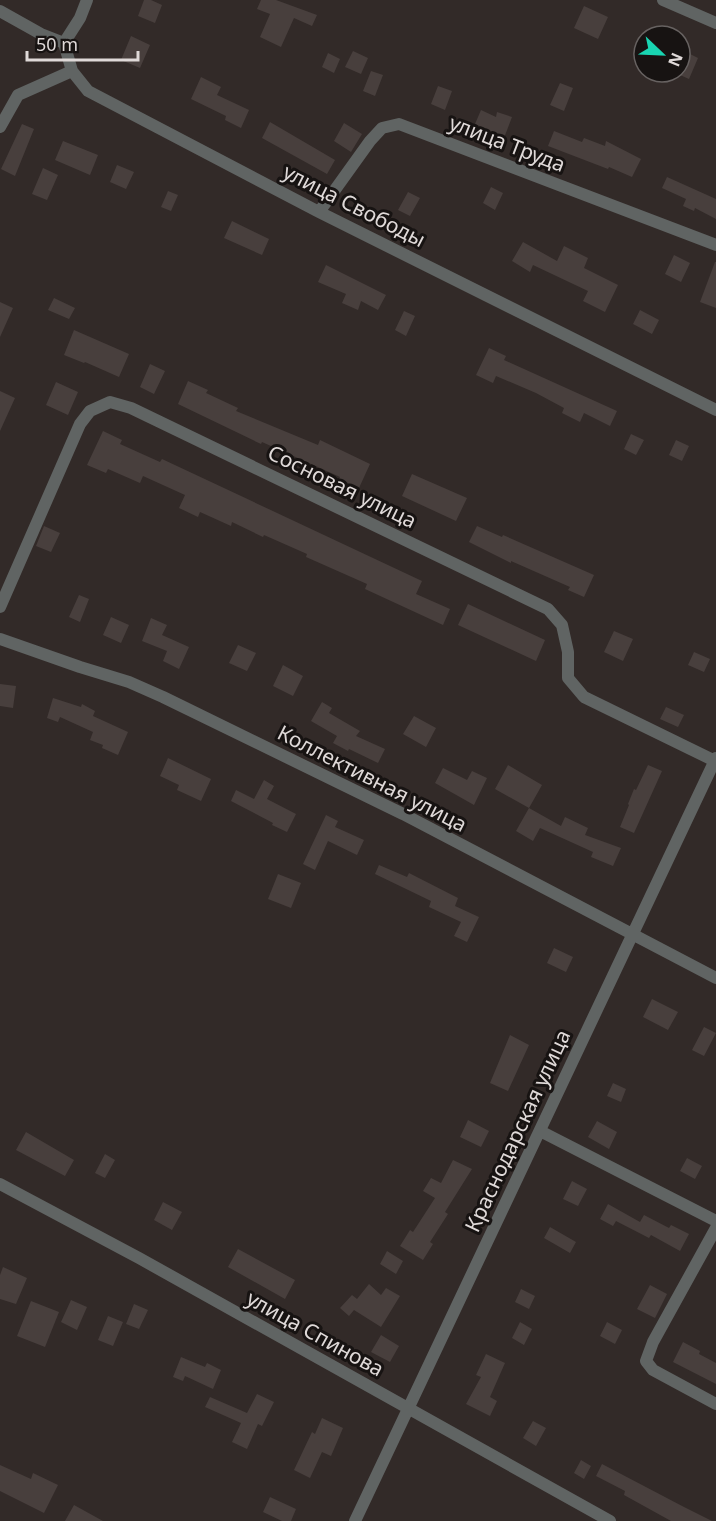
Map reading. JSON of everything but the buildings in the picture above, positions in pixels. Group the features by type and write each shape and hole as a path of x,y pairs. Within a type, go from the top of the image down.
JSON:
{"street":[{"path":"0,11 64,43 80,18 87,0"},
{"path":"663,0 716,23"},
{"name":"улица Свободы","path":"64,43 72,71 88,91 319,212 716,410"},
{"path":"0,127 18,95 72,71"},
{"name":"улица Труда","path":"319,212 376,134 382,128 399,124 716,245"},
{"name":"Сосновая улица","path":"0,607 80,424 90,411 110,402 131,408 548,609 562,625 568,652 568,678 584,698 716,760"},
{"name":"Коллективная улица","path":"0,639 129,682 163,696 403,814 716,978"},
{"name":"Краснодарская улица","path":"354,1521 716,760"},
{"path":"540,1131 716,1221"},
{"name":"улица Спинова","path":"0,1184 139,1258 610,1521"},
{"path":"716,1228 653,1342 646,1361 653,1370 716,1404"}]}
